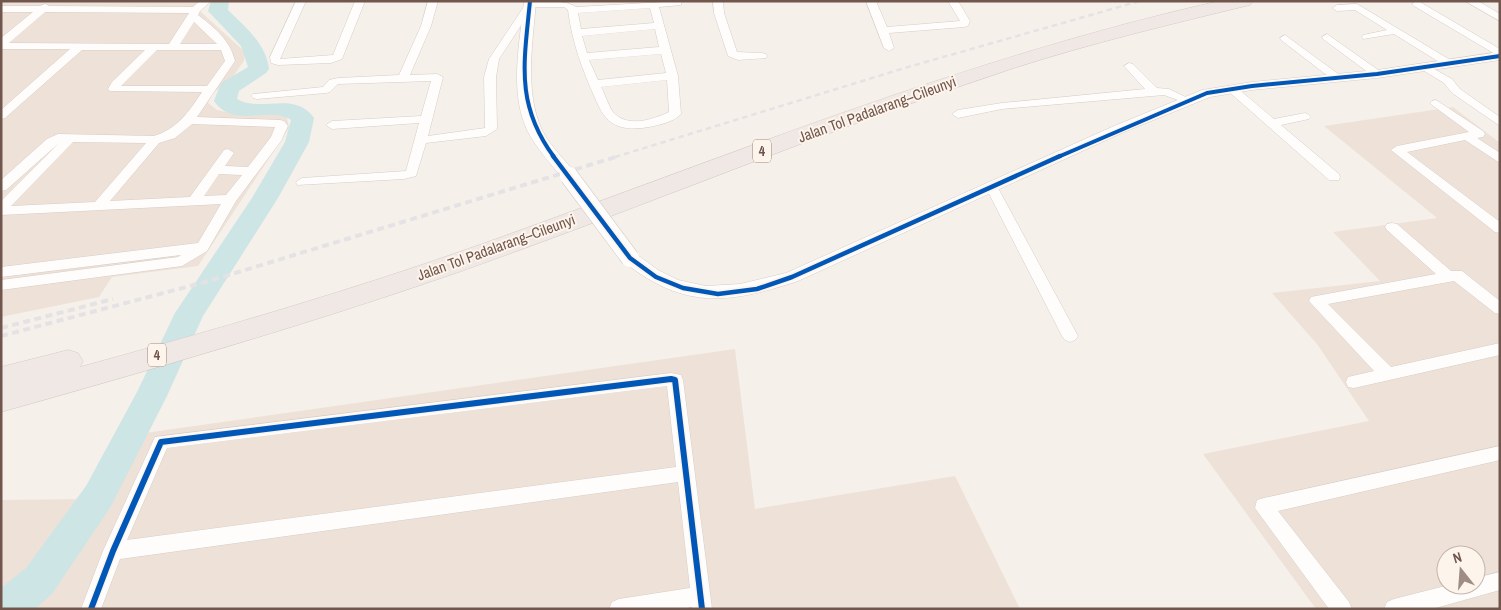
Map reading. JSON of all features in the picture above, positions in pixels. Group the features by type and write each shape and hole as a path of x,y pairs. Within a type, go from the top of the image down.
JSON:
{"highway":[{"name":"Jalan Tol Padalarang–Cileunyi","path":"285,309 438,249 978,58 1114,20 1195,1"},
{"name":"Jalan Tol Padalarang–Cileunyi","path":"1,379 22,388 285,309 448,265 904,98 1012,61 1132,27 1244,1"}],"street":[{"path":"1,45 52,1"},
{"path":"172,47 194,13 206,1"},
{"path":"301,1 275,56 275,61 331,60 338,57 360,1"},
{"path":"404,77 426,26 433,1"},
{"path":"718,1 719,13 732,54 738,57 762,56"},
{"path":"872,1 889,48"},
{"path":"883,30 964,24 965,21 953,1"},
{"path":"1470,1 1500,18"},
{"path":"573,10 678,3"},
{"path":"530,4 569,4 573,10 576,33 584,57 594,84 610,116 625,123 650,124 663,121 675,114 672,76 654,5"},
{"path":"530,4 526,92 532,124 630,258 656,277 683,288 718,294 757,289 792,277 991,186 1186,100 1207,93 1378,74 1500,55"},
{"path":"421,140 491,130 490,77 494,60 530,4"},
{"path":"1417,4 1500,55"},
{"path":"1337,8 1357,7 1448,64"},
{"path":"1,9 194,13 215,34 229,55 228,66 189,120 171,135 155,140 58,138 50,142 1,187"},
{"path":"576,33 659,26"},
{"path":"1367,37 1396,31"},
{"path":"1327,37 1378,74"},
{"path":"1285,38 1337,78"},
{"path":"1,45 225,47"},
{"path":"1,116 80,46"},
{"path":"154,47 116,84 114,89 210,89"},
{"path":"584,57 664,50"},
{"path":"1129,66 1154,92"},
{"path":"1425,67 1448,81 1456,91 1500,123"},
{"path":"594,84 672,76"},
{"path":"257,96 326,90 333,82 338,81 437,77 425,119 415,170 408,174 302,182"},
{"path":"1232,89 1334,177"},
{"path":"958,114 1002,106 1154,92 1169,92 1186,100"},
{"path":"1436,103 1479,134 1396,150 1500,229"},
{"path":"1271,123 1305,118"},
{"path":"332,126 425,119"},
{"path":"1,285 182,261 202,248 230,199 277,138 281,125 189,120"},
{"path":"1468,137 1500,159"},
{"path":"1,210 70,138"},
{"path":"99,206 155,140"},
{"path":"193,202 228,153"},
{"path":"216,170 252,171"},
{"path":"991,186 1070,336"},
{"path":"1,210 230,199"},
{"path":"1392,227 1449,277"},
{"path":"1,272 202,248"},
{"path":"1388,375 1316,301 1458,275 1500,309"},
{"path":"1354,382 1500,349"},
{"path":"91,609 113,551 160,443 163,441 672,379 675,380 701,602 620,609"},
{"path":"1342,609 1264,506 1500,453"},
{"path":"113,551 686,473"},
{"path":"1394,609 1500,581"}],"shaded area":[{"path":"1,1 204,1 200,11 245,52 244,61 232,78 212,94 208,103 217,110 236,114 286,113 289,128 198,266 112,277 99,297 1,317"},
{"path":"1453,107 1500,143 1500,609 1316,609 1203,454 1369,421 1317,344 1272,293 1380,281 1333,232 1437,218 1324,126"},
{"path":"735,349 755,509 955,476 1020,609 1,609 1,500 83,499 131,435"}],"waterway":[{"path":"6,609 39,581 98,497 151,396 190,313 231,253 297,142 303,118 289,109 240,110 225,101 229,88 259,69 258,60 250,44 218,11 220,1"}],"railway":[{"path":"615,157 908,67 1140,1"},
{"path":"1,336 209,281 619,156"},
{"path":"1,328 113,299"}],"cycle path":[{"path":"530,1 525,54 525,90 533,123 541,139 630,258 656,277 683,288 718,294 757,289 792,277 1119,129 1207,93 1252,86 1377,74 1500,56"},
{"path":"91,609 113,551 161,442 671,379 675,380 702,609"}]}
